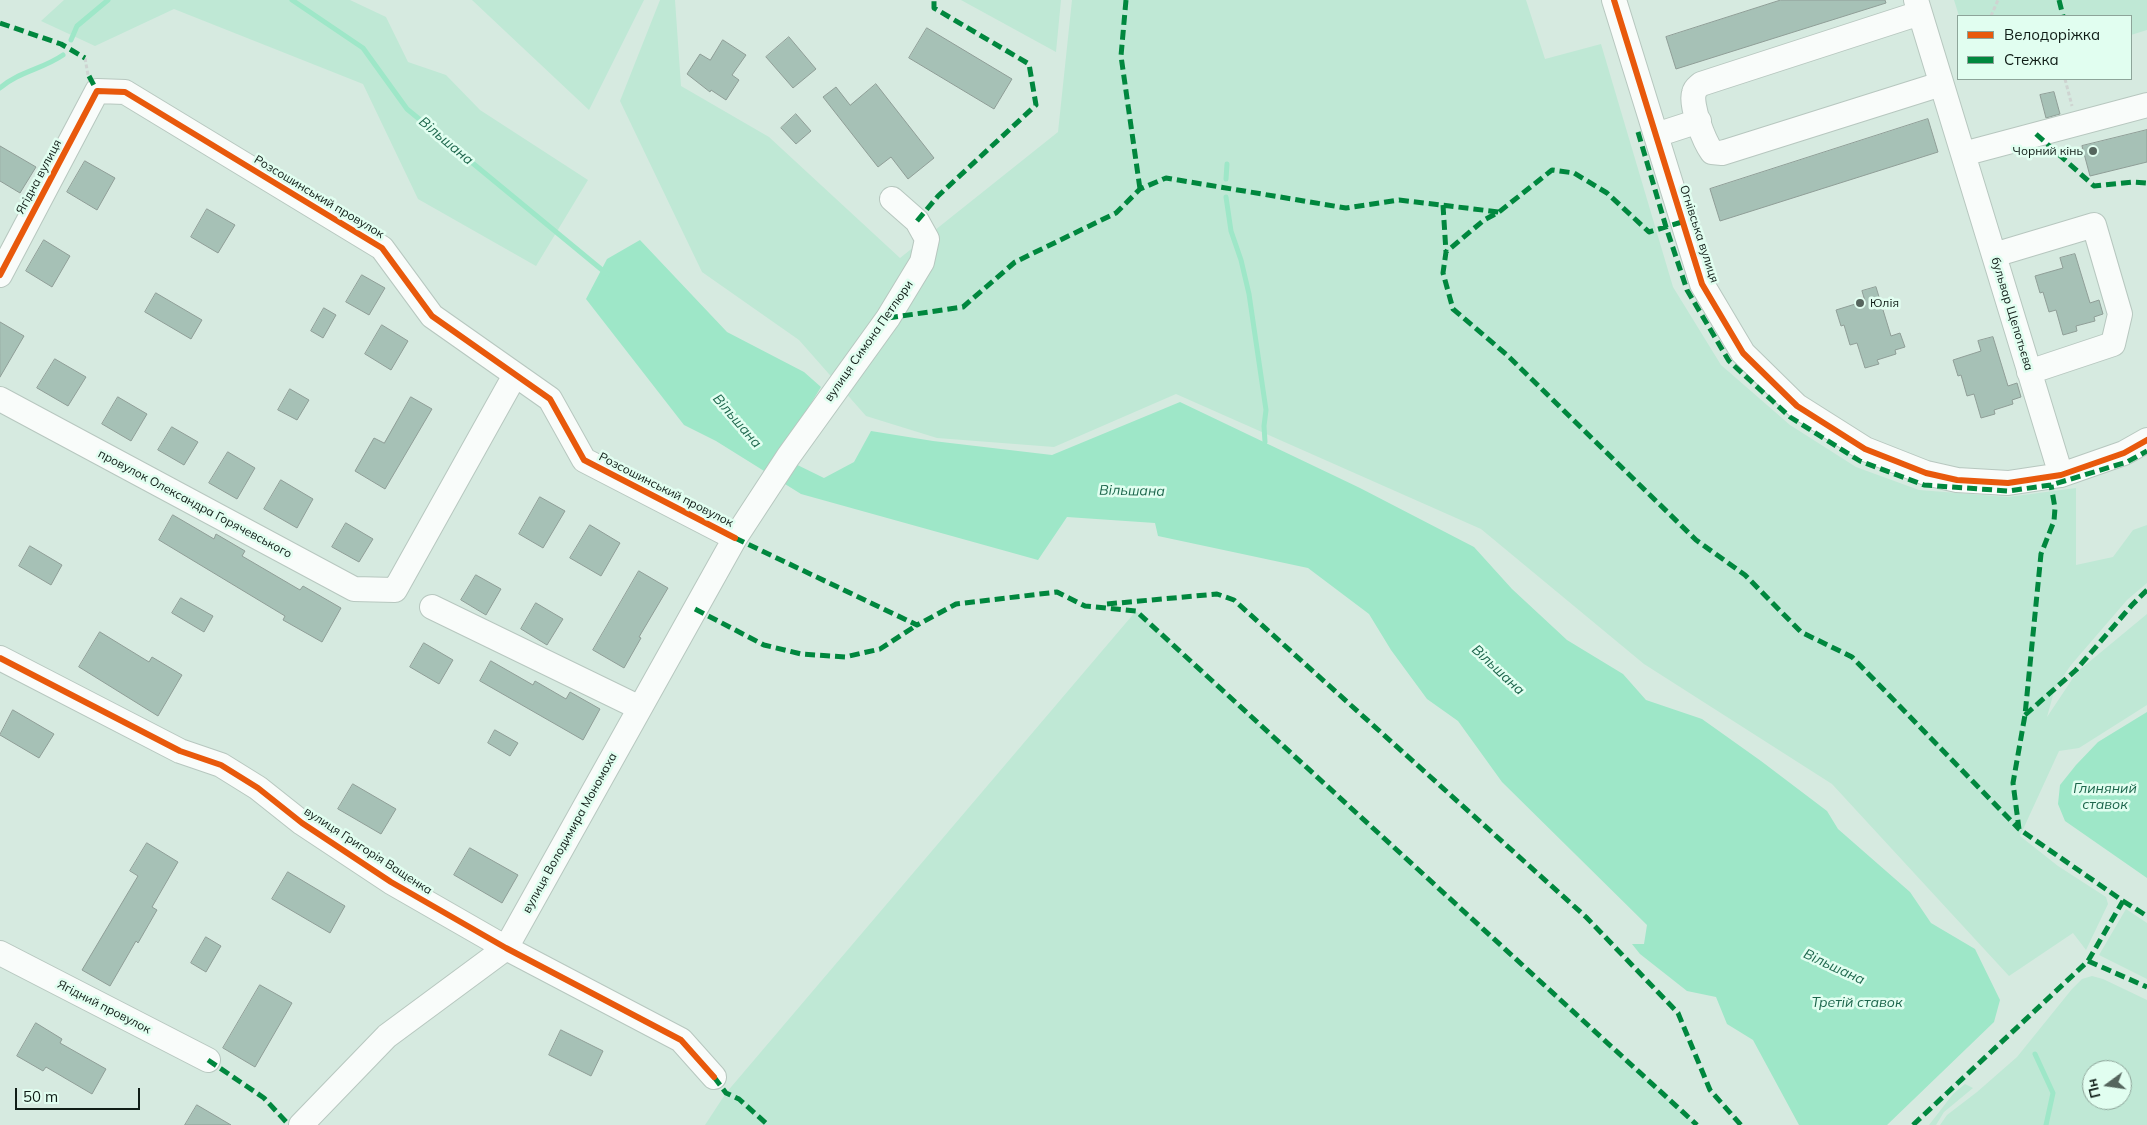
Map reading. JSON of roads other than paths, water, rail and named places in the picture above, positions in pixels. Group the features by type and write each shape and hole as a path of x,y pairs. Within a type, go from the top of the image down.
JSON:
{"street":[{"name":"Огнівська вулиця","path":"1614,0 1702,284 1743,353 1798,406 1865,449 1926,473 1958,480 2008,483 2061,475 2124,453 2147,440"},
{"path":"1918,6 1701,84 1694,90 1692,100 1705,143 1712,152 1722,153 1941,84"},
{"name":"бульвар Щепотьєва","path":"1918,6 2061,475"},
{"name":"Ягідна вулиця","path":"0,275 93,83"},
{"name":"Розсошинський провулок","path":"93,83 125,92 382,248 432,316 550,399 584,460 735,538"},
{"path":"1963,154 2147,105"},
{"path":"1656,135 1699,122"},
{"name":"вулиця Симона Петлюри","path":"770,482 888,318 922,262 927,239 917,221 892,199"},
{"path":"1994,255 2094,225 2120,314 2113,344 2029,372"},
{"name":"провулок Олександра Горячевського","path":"0,399 354,589 395,590 516,375"},
{"name":"вулиця Володимира Мономаха","path":"300,1125 387,1036 506,948 735,538 770,482"},
{"path":"432,607 640,708"},
{"name":"вулиця Григорія Ващенка","path":"0,658 180,751 221,765 258,788 302,823 391,882 506,948 681,1040 714,1077"},
{"name":"Ягідний провулок","path":"0,953 208,1060"}],"water":[{"name":"Третій ставок","path":"640,240 727,332 804,372 821,387 779,456 824,478 854,462 871,431 933,441 1052,455 1180,402 1360,488 1474,547 1512,589 1567,640 1623,674 1646,700 1702,719 1827,811 1838,829 1910,892 1931,923 1975,949 2000,1000 1994,1022 1887,1125 1799,1125 1753,1040 1727,1024 1716,997 1687,991 1640,954 1632,944 1644,944 1647,925 1502,782 1458,721 1427,699 1391,650 1369,614 1308,568 1158,536 1155,523 1067,517 1038,560 801,494 716,441 684,425 586,299 607,259"},
{"name":"Глиняний ставок","path":"2147,712 2147,878 2065,821 2058,804 2060,785 2098,742"}],"waterway":[{"path":"71,40 77,26 108,0"},
{"name":"Вільшана","path":"292,0 363,48 407,109 607,274"},
{"path":"0,88 15,78 63,55"},
{"path":"1226,179 1227,164"},
{"path":"1226,197 1231,231 1241,260 1249,294 1266,410 1265,442"},
{"name":"Вільшана","path":"2035,1054 2053,1093 2046,1125"}],"place":[{"name":"Чорний кінь","path":"2093,151"},
{"name":"Юлія","path":"1860,303"}]}
